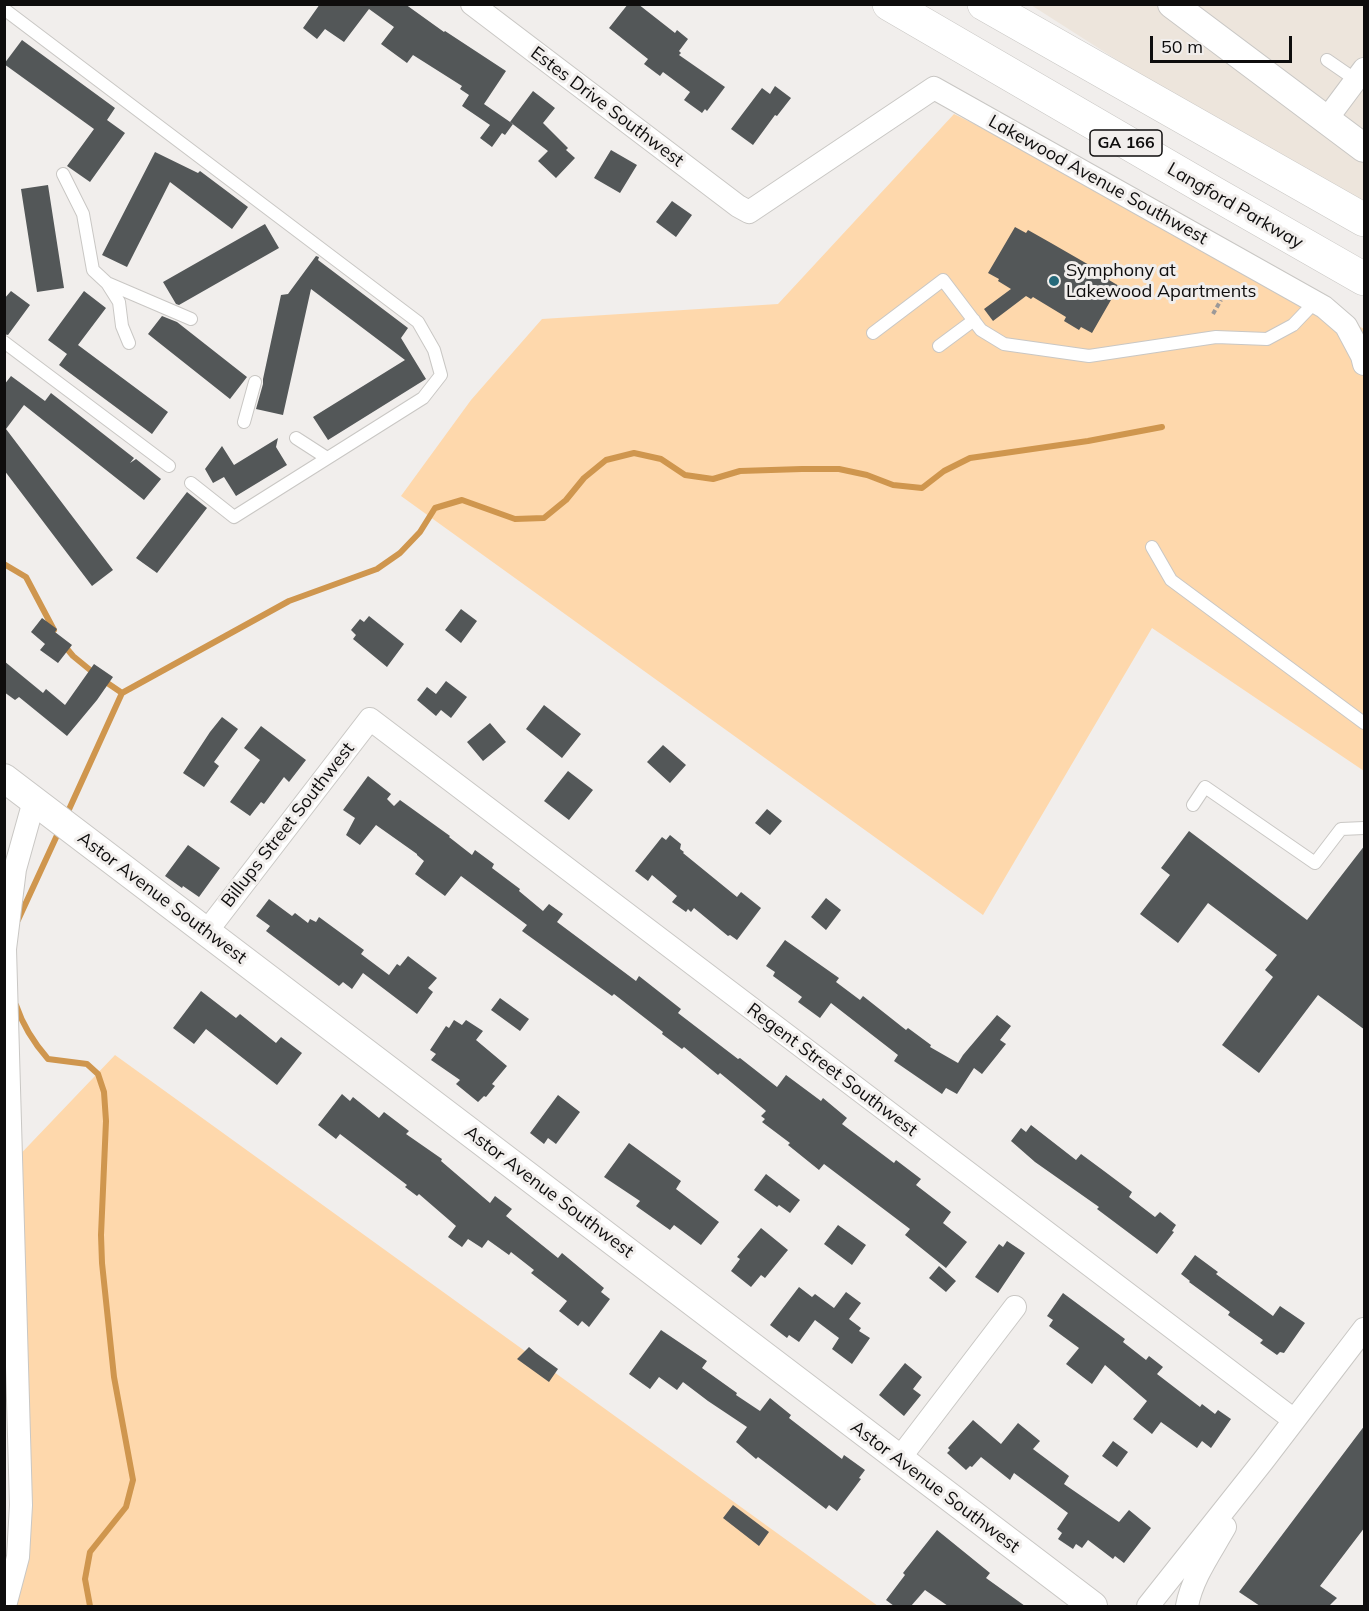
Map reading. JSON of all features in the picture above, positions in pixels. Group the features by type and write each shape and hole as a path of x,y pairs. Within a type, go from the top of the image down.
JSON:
{"highway":[{"name":"Langford Parkway","path":"889,4 1365,279"},
{"name":"GA 166","path":"984,4 1365,220"}],"street":[{"name":"Estes Drive Southwest","path":"472,4 738,206 749,212 906,107"},
{"path":"1172,4 1365,148"},
{"path":"1326,120 1360,74"},
{"name":"Lakewood Avenue Southwest","path":"906,107 934,88 1315,302 1346,326 1365,364"},
{"name":"Billups Street Southwest","path":"207,932 370,719"},
{"name":"Regent Street Southwest","path":"370,719 1294,1420"},
{"name":"Astor Avenue Southwest","path":"4,778 1093,1606"},
{"path":"5,1606 18,1557 21,1505 5,950 15,869 34,801"},
{"path":"899,1459 1015,1306"},
{"path":"1148,1606 1365,1329"},
{"path":"1187,1606 1201,1570 1233,1510 1263,1461"}],"lane":[{"path":"4,9 418,322 434,350 441,375 423,398 234,517 191,483"},
{"path":"1327,60 1360,74"},
{"path":"63,174 83,214 93,270 107,283 119,302 122,326 129,343"},
{"path":"873,333 943,280 981,330 1004,344 1089,356 1216,337 1267,339 1293,325 1315,302"},
{"path":"107,283 191,319"},
{"path":"939,346 974,320"},
{"path":"4,342 169,466"},
{"path":"244,422 255,382"},
{"path":"296,438 327,458"},
{"path":"1152,546 1171,580 1365,723"},
{"path":"1193,805 1206,787 1315,863 1341,829 1365,828"}],"path":[{"path":"1213,314 1221,300"}],"shaded area":[{"path":"1031,5 1364,5 1364,206 1267,156"},
{"path":"954,114 1187,229 1364,329 1364,771 1152,628 983,915 401,496 471,400 542,319 778,304"},
{"path":"115,1055 878,1606 5,1606 27,1560 10,1165"}],"building":[{"path":"320,4 405,4 506,71 484,104 513,124 505,135 502,133 492,147 480,138 490,125 462,106 469,95 460,89 462,86 413,55 407,63 381,44 394,27 369,9 344,42 325,29 317,39 303,28"},
{"path":"628,4 638,4 675,33 677,30 688,39 679,51 681,53 679,55 725,87 707,111 705,109 702,113 684,100 690,92 663,72 660,76 644,64 648,59 609,28"},
{"path":"22,40 115,108 107,120 125,133 90,182 67,166 94,129 4,64"},
{"path":"775,86 791,98 753,145 731,129 762,88 770,94"},
{"path":"533,91 555,108 543,123 575,158 556,178 538,161 548,151 510,122"},
{"path":"611,150 637,165 620,193 594,178"},
{"path":"155,152 198,173 200,171 248,207 232,229 170,182 127,267 102,255"},
{"path":"48,185 64,288 37,292 21,189"},
{"path":"672,201 692,215 676,237 656,222"},
{"path":"265,224 279,248 179,305 176,304 163,282"},
{"name":"Symphony at Lakewood Apartments","path":"1015,227 1026,233 1028,230 1051,243 1110,277 1109,280 1119,286 1092,333 1081,327 1079,330 1064,321 1066,317 1033,297 1031,299 1026,296 993,321 984,309 1011,289 988,273"},
{"path":"316,256 319,257 318,260 408,328 401,338 426,379 328,440 313,417 405,360 311,289 283,415 256,409 281,295 288,294"},
{"path":"11,291 30,305 8,335 4,334 4,299"},
{"path":"84,291 106,308 78,345 168,412 152,434 59,365 67,354 48,340"},
{"path":"162,316 177,322 247,377 230,399 148,334"},
{"path":"11,376 45,401 51,393 134,458 130,463 136,459 161,479 144,500 24,405 6,429 113,570 92,586 4,470 4,385"},
{"path":"278,438 276,447 287,465 236,496 224,477 213,483 205,469 222,446 234,465"},
{"path":"187,492 207,508 157,573 136,558"},
{"path":"461,609 477,621 461,643 445,630"},
{"path":"369,616 404,644 387,667 353,639 356,635 351,630 360,619 364,622"},
{"path":"42,618 57,629 55,632 72,645 58,663 40,650 45,644 31,632"},
{"path":"4,661 43,693 46,689 65,705 94,664 113,677 67,736 19,697 15,700 4,692"},
{"path":"446,681 467,697 451,718 441,710 436,716 417,700 427,687 436,694"},
{"path":"544,705 581,734 562,758 526,729"},
{"path":"222,717 238,729 214,762 219,766 204,787 183,773"},
{"path":"490,723 506,742 483,761 467,742"},
{"path":"261,726 306,760 289,782 284,777 264,804 261,802 250,816 230,802 260,760 244,748"},
{"path":"663,745 686,765 670,783 647,762"},
{"path":"568,771 593,790 569,820 544,801"},
{"path":"368,776 391,794 387,799 394,806 400,800 472,855 475,850 494,864 492,868 520,889 519,891 543,911 549,904 563,914 557,922 636,981 639,976 681,1009 678,1013 738,1059 740,1058 777,1087 786,1075 821,1101 823,1098 847,1118 842,1124 894,1163 896,1160 921,1179 916,1185 951,1212 943,1223 967,1242 946,1268 905,1235 910,1229 824,1164 819,1170 788,1145 790,1143 762,1122 765,1119 761,1116 766,1111 720,1073 718,1075 684,1047 682,1049 662,1034 663,1032 614,994 612,996 522,931 527,925 461,876 445,896 415,874 424,861 376,825 360,845 346,835 355,818 343,810"},
{"path":"767,809 782,821 770,835 755,823"},
{"path":"1189,831 1307,920 1365,845 1365,1030 1318,995 1259,1073 1222,1045 1273,977 1265,970 1277,955 1208,903 1178,943 1140,914 1170,875 1161,868"},
{"path":"670,835 681,844 680,849 683,853 737,897 741,892 761,908 737,940 728,936 694,908 691,912 688,909 686,912 672,902 677,896 652,875 648,881 635,871 662,837 666,840"},
{"path":"188,845 220,868 199,897 165,876"},
{"path":"826,898 841,910 826,930 811,917"},
{"path":"269,899 292,916 295,913 308,923 310,919 316,922 319,917 364,950 361,954 389,975 397,964 400,966 408,956 437,978 428,988 433,992 417,1014 363,973 352,989 343,982 339,986 266,931 270,926 256,916"},
{"path":"785,940 839,978 836,982 860,1000 863,996 906,1030 908,1028 931,1045 930,1047 958,1063 997,1015 1011,1026 1000,1040 1006,1044 982,1074 974,1068 957,1094 946,1088 942,1094 894,1061 898,1055 831,1003 820,1018 798,1002 802,997 773,976 775,972 766,966"},
{"path":"201,991 236,1018 240,1014 276,1043 281,1037 302,1053 277,1085 206,1029 194,1044 173,1028"},
{"path":"500,998 529,1019 520,1031 491,1010"},
{"path":"454,1020 462,1025 466,1020 483,1031 476,1040 507,1066 492,1084 495,1086 486,1097 484,1096 478,1102 456,1084 460,1080 431,1060 436,1054 430,1050 446,1026 449,1028"},
{"path":"342,1094 350,1101 353,1097 379,1118 384,1112 409,1131 406,1134 442,1159 441,1161 490,1203 495,1196 512,1209 506,1216 558,1258 562,1253 604,1288 601,1292 610,1299 589,1327 582,1321 578,1326 559,1311 567,1301 531,1273 534,1270 511,1252 509,1255 488,1240 482,1248 468,1239 462,1247 448,1237 456,1226 419,1194 417,1196 405,1187 407,1185 340,1134 336,1139 318,1125"},
{"path":"558,1095 580,1112 556,1144 548,1138 544,1144 530,1133"},
{"path":"1031,1125 1076,1160 1081,1154 1104,1171 1132,1192 1129,1197 1155,1217 1160,1212 1176,1225 1172,1231 1174,1232 1157,1254 1097,1209 1099,1207 1035,1162 1011,1141 1021,1128 1026,1132"},
{"path":"629,1143 681,1181 676,1189 719,1222 701,1245 674,1225 670,1230 636,1206 640,1201 604,1177"},
{"path":"766,1174 800,1200 790,1213 779,1205 777,1207 754,1190"},
{"path":"838,1225 866,1245 852,1265 824,1244"},
{"path":"761,1228 788,1250 765,1278 761,1275 751,1287 731,1271 740,1259 737,1257"},
{"path":"1007,1241 1025,1253 998,1293 975,1277 999,1244 1003,1247"},
{"path":"1195,1255 1218,1272 1216,1274 1273,1316 1280,1306 1305,1323 1284,1353 1280,1352 1277,1355 1260,1343 1263,1340 1228,1315 1230,1312 1181,1274"},
{"path":"939,1266 956,1281 946,1292 929,1278"},
{"path":"799,1287 812,1297 815,1294 834,1308 846,1292 861,1303 849,1319 861,1328 859,1331 870,1338 852,1364 832,1349 839,1338 815,1320 799,1342 789,1335 787,1338 770,1325"},
{"path":"1063,1293 1125,1339 1123,1342 1146,1360 1149,1356 1163,1367 1157,1374 1200,1407 1202,1404 1215,1414 1218,1410 1231,1419 1211,1448 1202,1441 1197,1448 1161,1422 1152,1434 1133,1419 1147,1401 1105,1365 1092,1384 1066,1364 1079,1348 1049,1326 1053,1320 1047,1316"},
{"path":"661,1330 707,1361 702,1368 737,1393 736,1395 760,1411 770,1398 791,1415 789,1418 842,1459 844,1455 865,1470 837,1511 829,1505 826,1509 758,1457 756,1459 736,1442 747,1427 683,1382 677,1390 659,1377 650,1389 629,1374"},
{"path":"529,1347 558,1369 549,1382 517,1359"},
{"path":"905,1363 922,1377 913,1389 921,1395 904,1416 879,1395"},
{"path":"973,1420 1001,1444 1018,1423 1040,1441 1033,1449 1069,1476 1064,1484 1119,1522 1129,1510 1151,1528 1124,1563 1115,1556 1113,1559 1088,1540 1082,1548 1076,1544 1073,1549 1058,1539 1062,1533 1057,1529 1068,1513 1014,1473 1010,1480 981,1457 966,1470 947,1453 950,1450 948,1448"},
{"path":"1365,1425 1365,1527 1320,1586 1337,1598 1329,1606 1260,1606 1239,1592"},
{"path":"1113,1441 1128,1452 1117,1467 1102,1456"},
{"path":"733,1505 769,1532 759,1546 723,1518"},
{"path":"937,1530 990,1573 986,1578 1025,1606 948,1606 925,1590 911,1606 894,1606 886,1600 905,1575 903,1573"}],"waterway":[{"path":"66,816 122,693 289,601 377,569 400,553 420,532 435,508 462,500 515,519 544,518 566,500 584,478 606,460 634,453 661,459 685,475 713,479 740,471 839,469 867,475 893,485 922,488 944,471 970,458 1088,441 1162,427"},
{"path":"4,564 26,577 54,630"},
{"path":"63,644 73,656 95,674"},
{"path":"103,680 122,693"},
{"path":"18,920 59,831"},
{"path":"16,1005 29,1034 48,1059 87,1064 98,1074 104,1092 106,1121 102,1263 114,1377 133,1480 126,1507 90,1552 85,1579 90,1606"}],"place":[{"name":"Symphony at Lakewood Apartments","path":"1054,281"}]}
